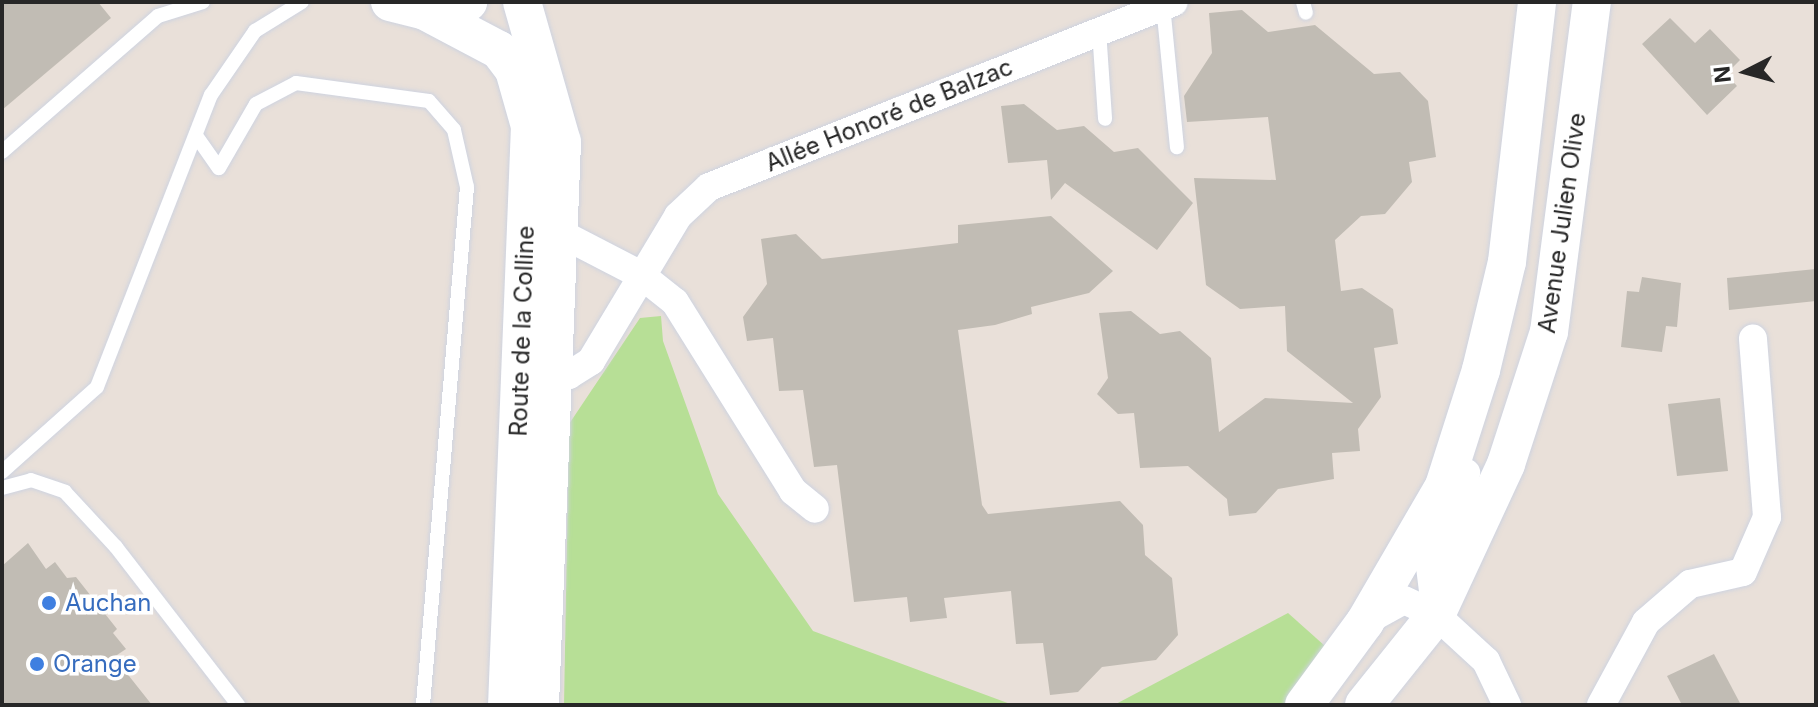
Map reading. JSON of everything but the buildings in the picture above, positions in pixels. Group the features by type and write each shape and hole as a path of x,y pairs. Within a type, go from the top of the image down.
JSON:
{"street":[{"path":"406,6 468,2"},
{"name":"Route de la Colline","path":"522,2 562,142 540,705"},
{"name":"Avenue Julien Olive","path":"1436,615 1430,567 1476,448 1500,292 1537,2"},
{"name":"Avenue Julien Olive","path":"1364,705 1436,615 1506,464 1549,332 1592,2"},
{"name":"Allée Honoré de Balzac","path":"552,376 569,375 591,361 678,216 709,187 1168,4"},
{"name":"Route de la Colline","path":"406,6 499,50 514,70 530,126 507,705"},
{"path":"558,232 641,275 675,302 793,491 815,509"},
{"name":"Avenue Julien Olive","path":"1304,705 1365,622 1444,486 1500,292"},
{"path":"523,323 552,376"},
{"path":"1601,705 1646,622 1690,584 1743,572 1767,517 1753,339"},
{"name":"Avenue Julien Olive","path":"1365,622 1404,600 1436,615"},
{"path":"1436,615 1486,661 1507,705"}],"lane":[{"path":"2,152 158,16 168,2"},
{"path":"158,16 203,2"},
{"path":"2,472 97,387 211,95 255,31 302,2"},
{"path":"1168,4 1177,147"},
{"path":"1099,30 1105,119"},
{"path":"197,137 219,168 256,104 296,83 429,101 454,130 467,187 423,705"},
{"path":"2,488 31,480 65,492 116,547 238,705"}],"green space":[{"path":"661,316 663,341 718,494 813,631 1013,705 564,705 569,424 640,318"},
{"path":"1288,613 1325,646 1285,705 1114,705"}],"place":[{"name":"Auchan","path":"49,603"},
{"name":"Orange","path":"37,664"}]}
